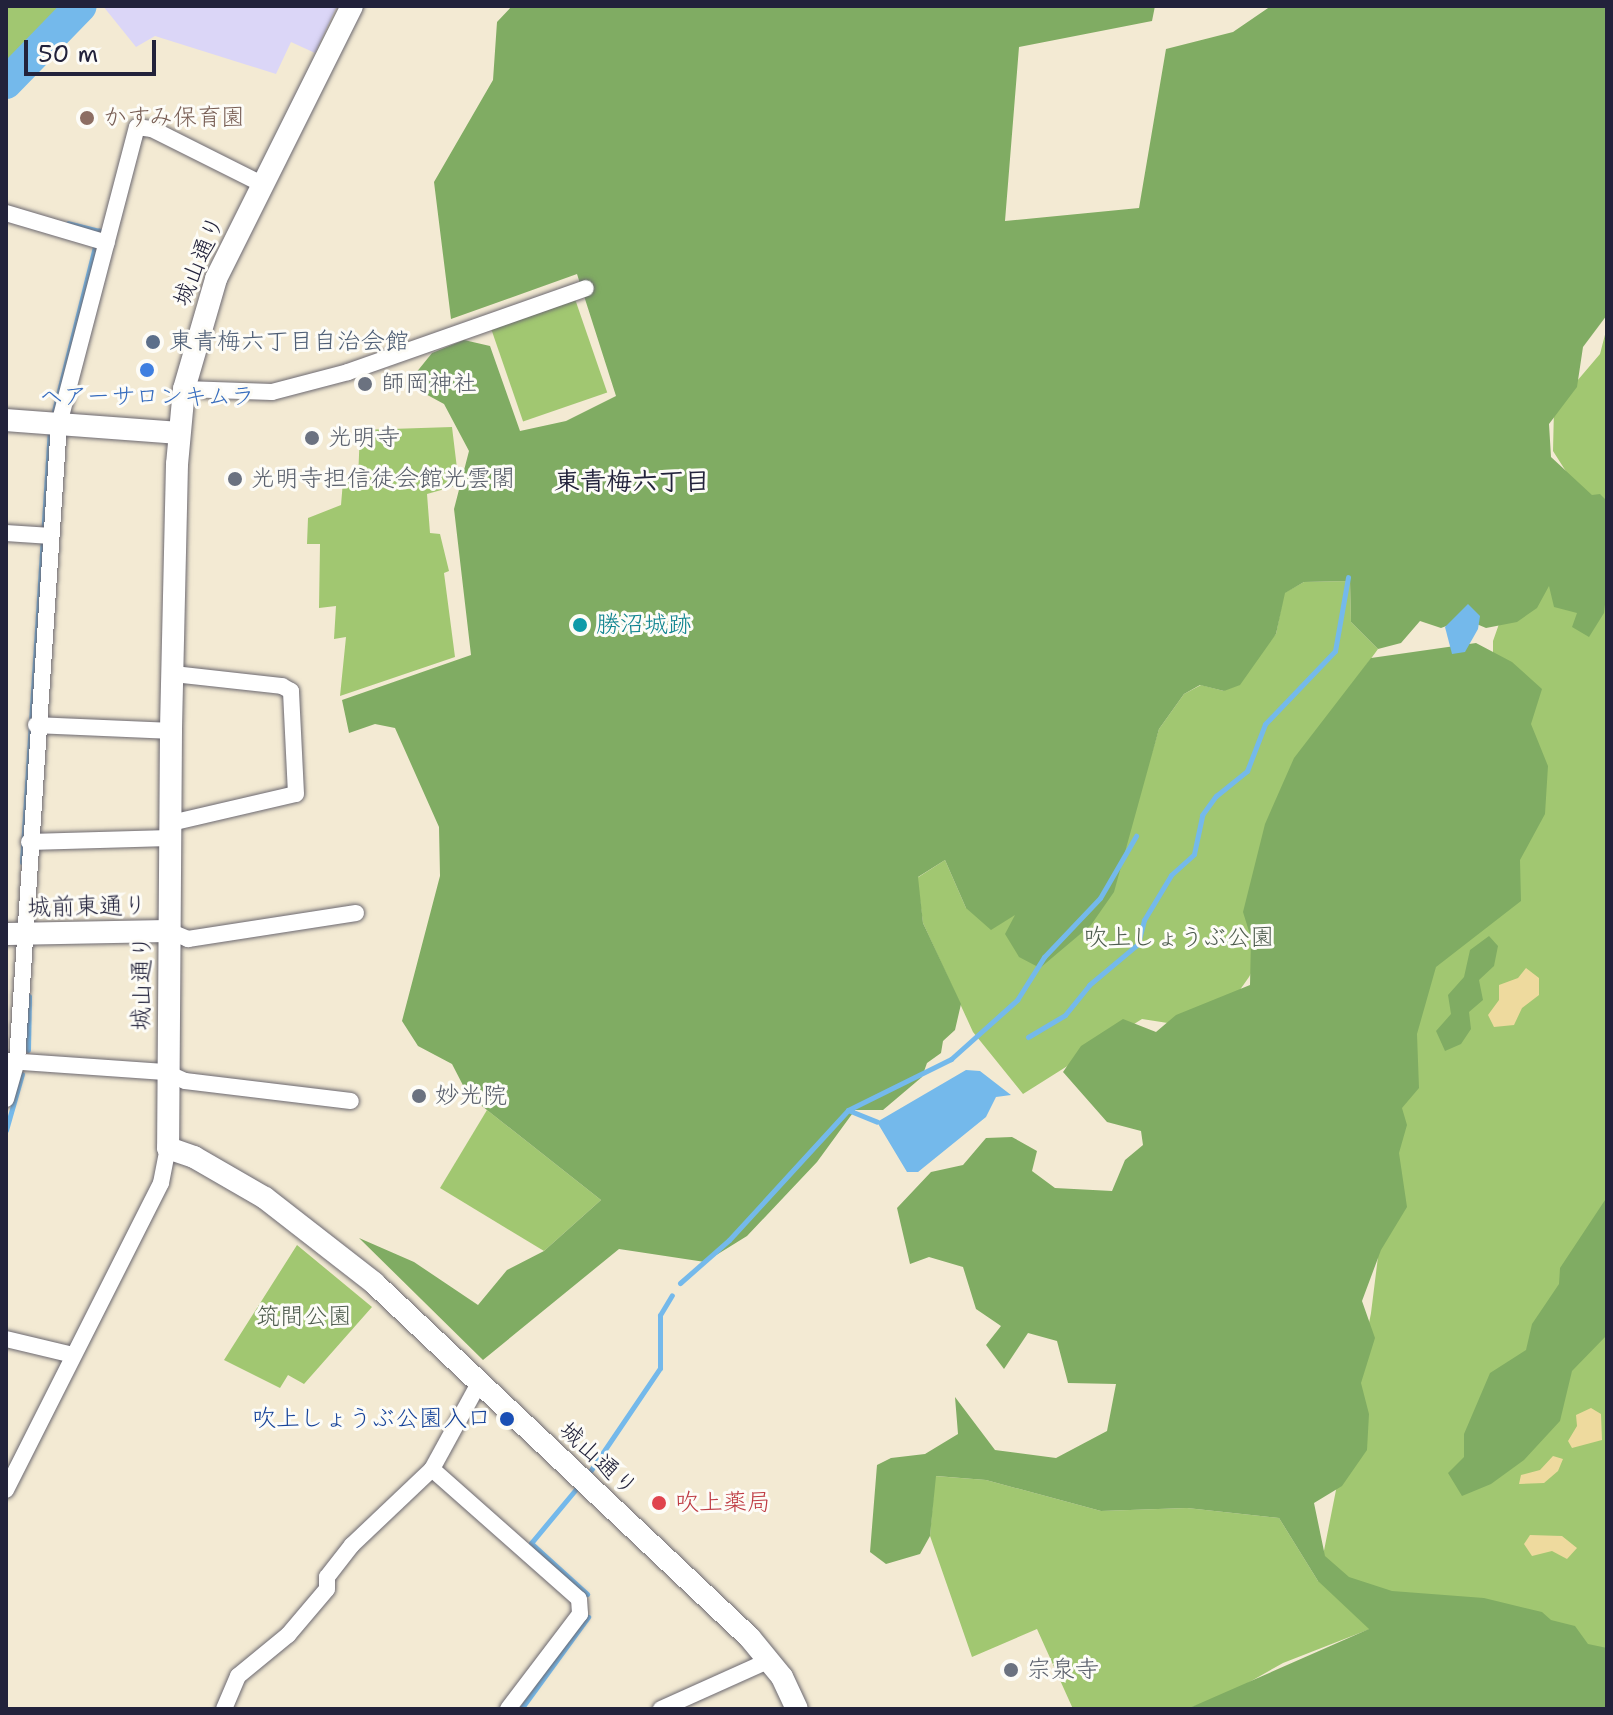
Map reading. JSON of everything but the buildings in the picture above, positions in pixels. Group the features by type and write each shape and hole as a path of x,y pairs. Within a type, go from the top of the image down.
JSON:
{"street":[{"name":"城山通り","path":"352,6 216,279 184,389 179,433 171,731 165,1072 168,1148 194,1157 298,1222 374,1283 770,1660 797,1709"},
{"path":"6,1099 12,1061 15,934 29,842 50,536 52,423 102,241 137,127 152,129 262,184"},
{"path":"6,213 102,241"},
{"path":"184,389 272,392 348,372 586,288"},
{"path":"6,420 179,433"},
{"path":"6,533 50,536"},
{"path":"29,842 170,830 296,794 291,691 282,686 173,674"},
{"path":"36,725 171,731"},
{"path":"169,931 188,939 356,913"},
{"name":"城前東通り","path":"15,934 169,931"},
{"path":"12,1061 165,1072 185,1081 351,1101"},
{"path":"6,1490 161,1183 168,1148"},
{"path":"6,1339 73,1355"},
{"path":"224,1709 238,1676 288,1635 327,1589 327,1577 359,1537 432,1469 479,1383"},
{"path":"432,1469 579,1599 580,1614 508,1709"},
{"path":"661,1709 770,1660"}],"shaded area":[{"path":"103,6 337,6 315,53 291,42 276,74 155,36 136,47"}],"green space":[{"path":"6,6 72,6 6,62"},
{"path":"512,6 1155,6 1152,21 1019,47 1005,221 1139,208 1166,49 1233,32 1271,6 1607,6 1607,315 1583,347 1577,387 1549,424 1551,457 1592,495 1600,494 1607,501 1607,587 1604,613 1589,637 1572,627 1577,613 1554,607 1549,586 1537,608 1517,622 1486,628 1465,619 1441,628 1420,621 1401,643 1378,649 1351,622 1350,581 1304,582 1285,593 1276,634 1240,685 1224,691 1200,685 1184,694 1159,729 1114,892 1091,925 1040,968 1019,957 1005,934 1015,915 991,930 966,908 945,860 918,877 923,923 961,1004 955,1030 943,1041 941,1053 927,1063 922,1077 883,1110 855,1110 817,1162 747,1236 705,1262 619,1249 483,1360 359,1238 414,1262 478,1305 507,1270 544,1251 601,1200 468,1095 452,1064 418,1046 402,1021 440,876 439,827 395,728 375,724 349,733 342,700 471,655 454,509 469,451 444,404 407,384 432,353 464,340 490,346 520,431 566,421 616,396 577,274 451,319 434,182 493,80 497,22"},
{"path":"575,299 607,393 523,422 491,328"},
{"path":"1607,327 1607,1661 1342,1602 1370,1629 1283,1663 1230,1693 1187,1709 1073,1709 1037,1629 972,1657 930,1536 935,1476 986,1480 1101,1511 1187,1508 1279,1518 1318,1581 1371,1313 1410,1000 1493,680 1493,641 1506,604 1574,484 1553,451 1554,408 1600,354"},
{"path":"452,427 459,485 427,494 430,533 440,534 449,571 444,573 455,657 340,696 346,637 334,639 336,606 319,608 320,544 307,544 308,518 341,505 343,481 358,480 360,430"},
{"name":"吹上しょうぶ公園","path":"1350,581 1351,622 1378,649 1305,749 1269,939 1249,977 1225,1011 1187,1026 1142,1019 1023,1094 973,1032 923,923 917,878 945,860 966,908 1126,838 1159,729 1184,694 1201,685 1224,691 1276,634 1284,593 1304,582"},
{"path":"1476,643 1512,662 1542,689 1531,724 1548,766 1545,814 1520,860 1521,901 1436,967 1417,1034 1419,1088 1402,1108 1407,1125 1399,1153 1407,1207 1381,1250 1362,1301 1375,1338 1361,1383 1369,1414 1367,1450 1342,1486 1314,1503 1325,1556 1349,1577 1392,1591 1484,1598 1542,1612 1551,1620 1575,1626 1588,1644 1607,1648 1607,1709 1187,1709 1369,1629 1318,1581 1279,1518 1187,1508 1101,1511 986,1480 936,1476 930,1536 920,1554 886,1564 870,1552 877,1465 891,1458 925,1454 958,1434 955,1397 995,1450 1056,1458 1107,1431 1116,1384 1068,1383 1057,1341 1028,1333 1004,1369 986,1345 1001,1326 976,1309 963,1267 929,1257 910,1264 897,1208 931,1172 963,1165 986,1138 1012,1137 1037,1151 1032,1171 1055,1188 1112,1191 1125,1160 1143,1145 1141,1131 1107,1122 1063,1072 1081,1046 1123,1019 1156,1032 1176,1015 1250,985 1251,938 1243,912 1265,824 1294,758 1371,658"},
{"path":"1489,936 1498,946 1494,966 1479,980 1483,1000 1469,1012 1471,1029 1461,1044 1445,1051 1436,1031 1451,1014 1448,995 1464,977 1470,950"},
{"path":"487,1110 601,1200 544,1251 440,1188"},
{"path":"1607,1197 1607,1335 1572,1371 1560,1421 1524,1460 1491,1484 1462,1496 1448,1473 1464,1457 1464,1434 1490,1373 1526,1350 1532,1324 1559,1284 1560,1268"},
{"name":"筑間公園","path":"297,1245 372,1307 304,1384 288,1375 280,1388 224,1360"}],"sand":[{"path":"1526,968 1539,978 1539,995 1522,1008 1514,1025 1494,1027 1488,1015 1499,1000 1499,985 1518,978"},
{"path":"1591,1408 1601,1414 1602,1440 1572,1448 1568,1441 1577,1426 1576,1415"},
{"path":"1553,1456 1563,1459 1558,1471 1544,1483 1519,1484 1521,1475 1540,1470"},
{"path":"1530,1535 1562,1536 1577,1548 1567,1559 1552,1551 1532,1556 1524,1544"}],"water":[{"path":"1468,604 1480,616 1478,629 1465,652 1452,654 1445,627"},
{"path":"966,1070 980,1071 1011,1095 996,1097 986,1117 918,1172 907,1172 877,1122"}],"waterway":[{"path":"6,83 81,6"},
{"path":"54,411 99,231 68,223"},
{"path":"22,862 50,429"},
{"path":"1028,1037 1065,1015 1089,985 1138,944 1144,920 1171,875 1194,854 1202,815 1216,796 1247,771 1265,724 1335,651 1348,577"},
{"path":"680,1283 729,1240 848,1110 951,1059 1017,1000 1044,957 1100,898 1136,836"},
{"path":"28,1050 29,996"},
{"path":"6,1130 22,1074"},
{"path":"848,1110 877,1122"},
{"path":"591,1470 660,1368 660,1315 672,1295"},
{"path":"576,1489 531,1543 587,1594"},
{"path":"521,1709 588,1617"}],"place":[{"name":"かすみ保育園","path":"87,118"},
{"name":"東青梅六丁目自治会館","path":"153,342"},
{"name":"ヘアーサロンキムラ","path":"147,370"},
{"name":"師岡神社","path":"365,384"},
{"name":"光明寺","path":"312,438"},
{"name":"光明寺担信徒会館光雲閣","path":"235,479"},
{"name":"勝沼城跡","path":"580,625"},
{"name":"妙光院","path":"419,1096"},
{"name":"吹上しょうぶ公園入口","path":"507,1419"},
{"name":"吹上薬局","path":"659,1503"},
{"name":"宗泉寺","path":"1011,1670"}],"district":[{"name":"東青梅六丁目","path":"632,481"}]}
